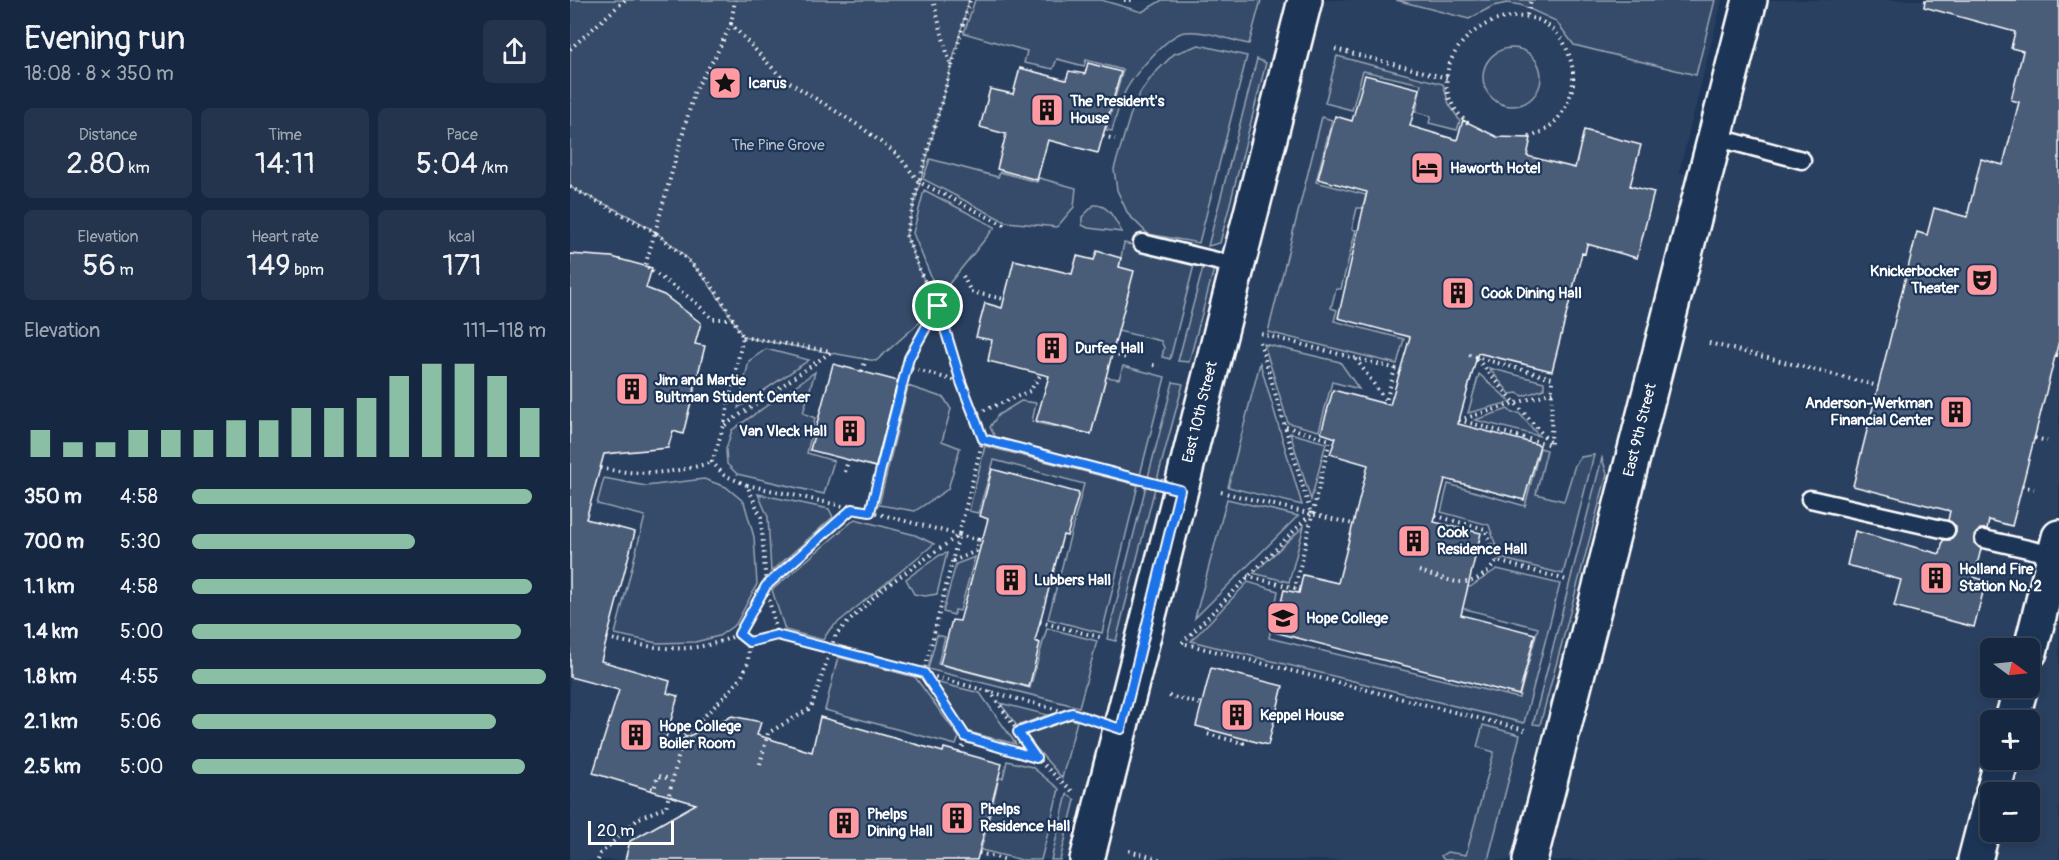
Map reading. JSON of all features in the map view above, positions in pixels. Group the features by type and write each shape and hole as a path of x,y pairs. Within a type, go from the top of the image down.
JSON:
{"main road":[{"name":"East 10th Street","path":"1087,860 1305,0"},
{"name":"East 9th Street","path":"1530,860 1750,0"},
{"path":"2034,638 2057,546"},
{"path":"1976,860 1980,842"}],"lane":[{"path":"1715,137 1802,160"},
{"path":"1142,243 1237,267"},
{"path":"1810,499 1946,530"},
{"path":"1984,539 2057,546"}],"path":[{"path":"570,49 626,0"},
{"path":"733,320 713,319 694,301 645,266 694,90 715,57 731,24 735,0"},
{"path":"933,0 951,68"},
{"path":"970,0 906,235 922,276 938,306 961,382 983,439 924,673 966,737 1036,758"},
{"path":"1124,0 1137,0"},
{"path":"1527,15 1531,0"},
{"path":"1486,18 1505,13 1527,15 1549,26 1563,42 1571,60 1574,80 1570,99 1561,116 1541,133 1525,138"},
{"path":"1468,123 1458,113 1451,99 1447,78 1456,43 1477,22"},
{"path":"731,24 781,77 861,127 898,155 919,182 1004,225"},
{"path":"1335,49 1447,78"},
{"path":"1103,136 1115,139"},
{"path":"570,187 655,232 705,278 743,337 724,425 712,462"},
{"path":"963,276 971,292 1004,299"},
{"path":"870,512 906,367 938,306"},
{"path":"1261,334 1401,370"},
{"path":"724,425 831,351 743,337"},
{"path":"1260,342 1283,426 1311,514"},
{"path":"1709,343 1878,386"},
{"path":"1112,354 1126,358"},
{"path":"1469,355 1552,378 1551,445"},
{"path":"1355,358 1386,401 1395,369"},
{"path":"1476,358 1551,445"},
{"path":"862,372 866,359"},
{"path":"1153,365 1159,366"},
{"path":"906,367 961,382"},
{"path":"973,415 1030,391 1041,374"},
{"path":"1551,445 1459,420 1553,392"},
{"path":"1247,576 1295,588 1329,440 1283,426"},
{"path":"2034,438 2047,441"},
{"path":"983,439 1180,490"},
{"path":"845,472 848,459"},
{"path":"600,468 629,474 653,474 685,471 712,462"},
{"path":"712,462 724,475 747,485 870,512 981,541 976,551 952,561"},
{"path":"747,485 761,517 766,586 777,635"},
{"path":"2022,486 2034,489"},
{"path":"1221,492 1353,524"},
{"path":"607,638 652,648 689,649 716,644 739,634 766,586 852,509"},
{"path":"1311,514 1182,643 1529,732"},
{"path":"1436,516 1485,529 1497,561"},
{"path":"760,764 768,733 811,708 836,634 882,589 959,535"},
{"path":"1419,571 1465,584 1479,579 1497,561"},
{"path":"1497,561 1567,580"},
{"path":"1040,622 1103,638"},
{"path":"739,634 749,642"},
{"path":"749,642 777,635 989,690 1121,729"},
{"path":"598,860 600,854 639,818 666,807 682,737 726,696 741,678 748,663 749,642"},
{"path":"989,690 1036,758 1099,817"},
{"path":"1169,696 1201,704"},
{"path":"1018,732 1072,713"},
{"path":"1208,729 1207,734 1243,743 1241,747"},
{"path":"961,753 966,737"},
{"path":"651,788 654,789 658,776 671,779"},
{"path":"1129,851 1162,860"},
{"path":"979,853 1006,860"}],"shaded area":[{"name":"Hope College","path":"570,0 1722,0 1679,172 1704,179 1750,0 2059,0 2059,860 570,860"}],"green space":[{"name":"The Pine Grove","path":"570,0 969,0 906,235 922,276 938,306 876,361 743,337 705,279 669,242 635,219 570,187"},
{"path":"975,0 1101,0 1142,12 1162,0 1261,0 1249,44 1209,34 1186,32 1162,46 1137,73 1127,88 1112,131 1106,130 1123,70 1086,60 1084,66 1057,59 1053,69 1024,63 1027,51 964,33"},
{"path":"1396,0 1715,0 1696,75 1574,45 1556,21 1521,5 1507,3 1493,6 1469,19"},
{"path":"1199,45 1247,56 1199,243 1148,234 1128,214 1117,190 1114,169 1130,116 1140,93 1153,75 1174,54"},
{"path":"1512,48 1523,50 1536,61 1541,77 1539,88 1528,101 1512,106 1501,104 1488,93 1483,77 1485,66 1496,53"},
{"path":"1337,56 1443,84 1449,104 1460,121 1457,130 1429,123 1431,116 1416,112 1421,84 1363,71 1352,110 1325,103"},
{"path":"1257,59 1266,63 1220,243 1208,246"},
{"path":"1322,117 1332,120 1316,182 1366,195 1363,208 1357,208 1352,229 1356,230 1341,289 1336,289 1331,308 1337,310 1334,321 1404,339 1397,364 1268,332"},
{"path":"930,159 998,177 1000,172 1037,182 1039,178 1076,188 1074,207 1057,227 1006,222 923,179"},
{"path":"924,190 995,227 939,296 913,233"},
{"path":"1094,205 1108,210 1122,232 1088,228 1082,225 1082,217"},
{"path":"1124,243 1195,261 1170,359 1162,357 1164,348 1161,341 1118,331 1133,271 1119,267"},
{"path":"1204,264 1214,269 1189,362 1178,361"},
{"path":"1264,344 1340,362 1359,389 1332,382 1319,431 1288,423"},
{"path":"766,349 809,360 738,408 749,361"},
{"path":"1260,363 1302,505 1228,487"},
{"path":"1123,366 1165,377 1140,475 995,437 990,427 998,415 1021,401 1036,403 1032,422 1091,434 1106,377 1119,379"},
{"path":"1489,368 1544,382 1544,389 1523,396 1517,393 1510,394"},
{"path":"815,372 803,413 815,418 807,453 834,461 824,494 737,474 727,464 726,449 732,430"},
{"path":"1479,374 1511,402 1468,413"},
{"path":"1173,382 1183,384 1157,480 1148,477"},
{"path":"908,386 944,398 951,409 942,441 960,448 948,489 915,511 879,505"},
{"path":"1508,409 1512,413 1519,413 1539,436 1475,420"},
{"path":"1290,433 1326,443 1311,500"},
{"path":"985,446 1138,485 1102,633 1048,619 1084,484 994,460 978,513 969,511"},
{"path":"1540,448 1547,450 1536,494 1564,501 1575,465 1581,457 1594,455 1563,574 1500,558 1489,525 1441,512 1448,484 1525,506"},
{"path":"1602,458 1607,474 1540,725 1533,724"},
{"path":"604,478 646,486 704,479 726,487 744,502 754,537 757,584 736,624 719,636 695,642 657,643 615,634 645,516 597,504"},
{"path":"1146,486 1155,488 1116,641 1107,639"},
{"path":"758,494 829,509 833,517 771,572 768,517"},
{"path":"1227,499 1298,516 1195,618"},
{"path":"855,519 915,535 934,544 830,629 823,640 785,630 772,590"},
{"path":"1304,526 1289,582 1253,573 1254,573"},
{"path":"947,553 937,594 925,596 914,594 906,579 940,555"},
{"path":"975,557 960,611 955,610 954,615 943,612 956,564"},
{"path":"1497,569 1560,584 1524,723 1191,641 1248,582 1278,591 1269,638 1519,698 1538,628 1416,596 1421,574 1470,587"},
{"path":"1047,628 1097,641 1079,707 928,669 937,635 945,637 938,664 1030,688"},
{"path":"838,657 915,677 959,737 956,745 825,710"},
{"path":"935,682 980,693 1016,744 968,732"},
{"path":"1000,703 1048,715 1017,726"},
{"path":"1067,718 1077,721 1062,778 1023,733"},
{"path":"1483,725 1520,735 1488,860 1444,860 1441,856 1447,852 1466,855 1494,752 1477,747"},
{"path":"1007,761 1032,767 1059,789 1041,860 1022,860 981,850 999,778 1003,778"},
{"path":"1067,794 1075,800 1060,860 1051,860"}],"building":[{"path":"1925,0 2059,0 2059,341 2012,526 1989,520 1987,529 1980,529 1974,536 1974,543 1981,549 1974,577 1986,581 1974,627 1894,606 1901,580 1847,565 1855,531 1940,554 1943,540 1950,540 1956,533 1956,526 1948,520 1950,511 1853,486 1917,232 1927,235 1934,208 1967,217 1981,159 2003,165 2019,102 2011,100 2023,51 2011,48 2015,32 1924,7"},
{"name":"The President's House","path":"1088,63 1121,72 1098,153 1048,140 1037,180 997,169 1006,134 980,127 990,89 1013,94 1020,68 1066,80 1069,71 1085,74"},
{"path":"1365,75 1420,89 1410,126 1457,140 1463,120 1497,137 1531,138 1527,156 1575,168 1584,130 1641,145 1630,186 1654,192 1637,258 1587,244 1585,254 1582,253 1552,371 1478,353 1458,424 1540,445 1524,500 1445,479 1434,522 1481,533 1461,615 1535,634 1519,695 1274,632 1284,590 1299,593 1303,575 1338,583 1368,465 1330,454 1336,438 1321,433 1333,390 1390,405 1410,337 1338,318 1367,192 1318,179 1335,116 1352,121"},
{"name":"Durfee Hall","path":"1097,251 1121,258 1119,267 1134,271 1091,434 1036,421 1049,376 988,361 992,340 976,337 985,303 1002,308 1014,260 1072,274 1077,256 1094,260"},
{"path":"570,254 612,257 652,268 646,288 664,295 701,323 695,344 705,346 683,434 673,431 668,448 604,454 586,519 635,532 601,661 670,681 667,693 678,696 663,748 732,716 761,722 757,735 812,752 820,717 943,752 944,748 1002,764 977,860 625,860 630,841 696,804 593,773 619,690 570,677"},
{"name":"Van Vleck Hall","path":"833,364 898,381 876,467 810,450"},
{"name":"Lubbers Hall","path":"992,469 1079,493 1067,536 1063,535 1035,641 1040,643 1029,687 940,664 952,620 960,621 988,519 980,516"},
{"name":"Keppel House","path":"1211,668 1283,686 1268,745 1196,726"}],"place":[{"name":"Icarus","path":"725,83"},
{"name":"The President's House","path":"1047,110"},
{"name":"Haworth Hotel","path":"1427,168"},
{"name":"Knickerbocker Theater","path":"1982,280"},
{"name":"Cook Dining Hall","path":"1458,293"},
{"name":"Durfee Hall","path":"1052,348"},
{"name":"Jim and Martie Bultman Student Center","path":"632,389"},
{"name":"Anderson-Werkman Financial Center","path":"1956,412"},
{"name":"Van Vleck Hall","path":"850,431"},
{"name":"Cook Residence Hall","path":"1414,541"},
{"name":"Holland Fire Station No. 2","path":"1936,578"},
{"name":"Lubbers Hall","path":"1011,580"},
{"name":"Hope College","path":"1283,618"},
{"name":"Keppel House","path":"1237,715"},
{"name":"Hope College Boiler Room","path":"636,735"},
{"name":"Phelps Residence Hall","path":"957,818"},
{"name":"Phelps Dining Hall","path":"844,823"}],"route":[{"path":"938,306 961,382 983,439 1180,490 1121,729 1072,713 1018,732 1036,758 966,737 924,673 777,635 749,642 739,634 766,586 852,509 870,512 909,358 938,306"}]}
